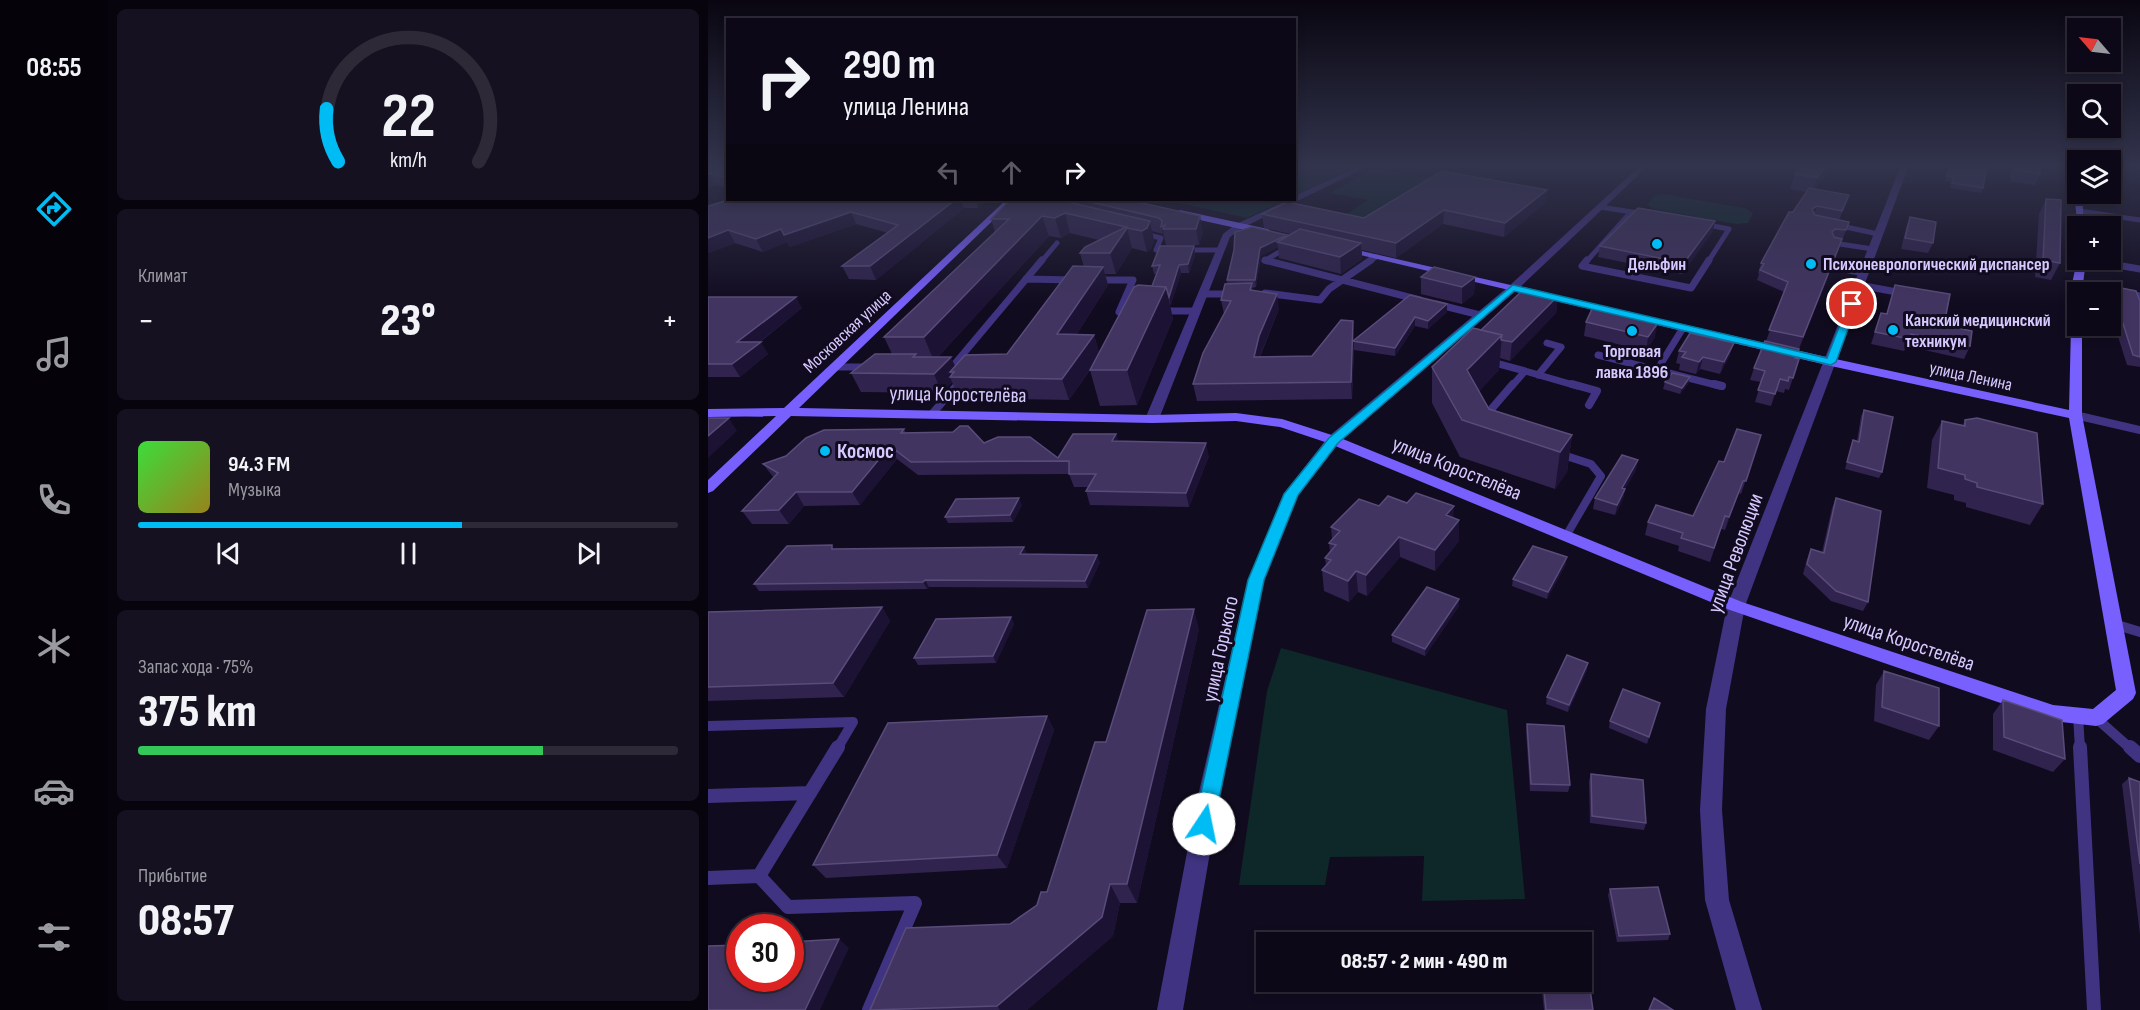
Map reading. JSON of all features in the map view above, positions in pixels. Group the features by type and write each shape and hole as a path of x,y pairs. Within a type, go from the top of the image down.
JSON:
{"street":[{"name":"Московская улица","path":"708,488 999,212"},
{"path":"1178,212 1296,242"},
{"path":"1152,418 1226,236 1239,226 1267,212"},
{"name":"улица Горького","path":"1170,1010 1208,800 1256,580 1291,494 1333,440 1447,349 1480,315 1513,288 1594,212"},
{"name":"улица Революции","path":"1749,1010 1717,900 1711,810 1716,709 1736,606 1886,212"},
{"name":"улица Ленина","path":"1333,247 1831,362 2076,415"},
{"path":"2077,336 2076,415 2126,693 2096,718"},
{"name":"улица Коростелёва","path":"708,413 1236,417 1282,423 1333,440 1736,606 2053,713 2096,718"}],"lane":[{"path":"1631,212 1582,266 1691,288 1729,229 1696,223"},
{"path":"1632,212 1653,216"},
{"path":"2088,212 2140,220"},
{"path":"1824,222 1875,241"},
{"path":"1140,233 1161,238 1156,250 1220,250"},
{"path":"1833,243 1875,241"},
{"path":"1296,242 1264,261 1480,315"},
{"path":"953,366 1056,243"},
{"path":"1251,293 1320,300 1342,280 1376,257"},
{"path":"2121,266 2140,269"},
{"path":"1839,268 1902,293"},
{"path":"1026,279 1133,280 1119,312 1142,312"},
{"path":"2121,292 2140,296"},
{"path":"1203,294 1239,293"},
{"path":"1154,311 1196,311"},
{"path":"1657,370 1683,328"},
{"path":"1538,375 1561,347 1547,343"},
{"path":"1598,355 1722,386"},
{"path":"1482,359 1598,391 1589,405"},
{"path":"835,367 885,366"},
{"path":"930,366 953,366 966,370 932,414"},
{"path":"1500,430 1488,413 1525,371"},
{"path":"2076,415 2140,430"},
{"path":"1548,450 1591,464 1601,477 1566,536"},
{"path":"2113,624 2140,632"},
{"path":"2078,716 2094,1010"},
{"path":"2096,718 2140,756"},
{"path":"708,726 853,722 759,876"},
{"path":"708,796 810,793"},
{"path":"708,878 759,876 788,907 915,903 869,1010"}],"green space":[{"path":"1221,212 1260,212 1247,218"},
{"path":"1350,212 1396,212 1382,221 1347,214"},
{"path":"1671,212 1753,213 1748,223 1736,224"},
{"path":"1281,648 1507,710 1525,899 1422,901 1424,856 1330,857 1325,885 1239,885 1267,691"}],"building":[{"path":"708,212 851,212 784,235 781,229 756,239 728,230 708,238"},
{"path":"851,212 939,212 870,266 842,266 898,225"},
{"path":"998,212 1112,212 1150,221 1147,228 1142,231 1127,228 1110,253 1080,253 1085,247 1126,227 1065,213 1055,218 1042,216 924,337 884,337 1009,219 991,219"},
{"path":"1134,212 1183,212 1200,216 1196,229 1163,229 1165,225 1161,227 1162,221 1159,218"},
{"path":"1336,212 1364,218 1374,212 1441,212 1396,243 1262,214"},
{"path":"1454,212 1519,212 1505,223"},
{"name":"Дельфин","path":"1634,212 1662,212 1715,221 1684,263 1600,246"},
{"path":"1789,212 1814,212 1815,215 1849,222 1846,230 1835,229 1832,232 1834,237 1842,239 1803,337 1769,330 1788,282 1760,270 1764,264 1761,263"},
{"path":"2045,212 2061,212 2060,263 2043,260"},
{"path":"1910,217 1936,222 1933,243 1905,238"},
{"path":"1252,227 1287,235 1260,248 1255,280 1227,280 1234,250 1235,232"},
{"path":"1300,229 1361,243 1340,257 1277,242"},
{"path":"1160,246 1194,246 1188,264 1179,265 1169,297 1166,287 1152,286 1160,265 1152,266"},
{"path":"1073,266 1103,267 1057,334 1094,335 1062,379 950,377 954,372 950,372 965,355 1007,354"},
{"path":"1434,267 1475,277 1462,287 1421,277"},
{"path":"1252,283 1250,290 1277,294 1259,336 1254,357 1312,356 1341,320 1353,321 1351,382 1193,384 1203,353 1231,301 1221,300 1225,284"},
{"path":"1138,285 1166,287 1127,370 1090,370 1134,287"},
{"path":"1895,285 1950,294 1944,325 1972,331 1970,346 1911,334 1909,339 1875,332 1881,313 1887,314"},
{"path":"1525,288 1558,296 1512,342 1501,340 1502,335 1481,330"},
{"path":"2121,288 2136,291 2140,301 2140,357 2133,355 2121,317"},
{"path":"1410,295 1447,304 1428,321 1415,317 1395,348 1353,341"},
{"path":"708,297 796,297 737,342 761,342 732,364 708,364"},
{"path":"1593,307 1658,323 1648,337 1586,322"},
{"path":"1473,328 1502,335 1467,370 1489,409 1572,435 1560,452 1462,420 1432,367"},
{"path":"1690,333 1734,343 1724,362 1703,357 1699,362 1682,357 1686,352 1679,351"},
{"path":"1765,341 1799,349 1795,358 1799,359 1793,378 1789,377 1788,381 1780,379 1775,394 1758,390 1765,371 1754,368"},
{"path":"875,354 951,357 934,374 851,373"},
{"path":"1672,373 1690,377 1682,388 1665,382"},
{"path":"1864,410 1893,417 1882,472 1847,462 1853,440 1859,442"},
{"path":"708,418 729,418 708,436"},
{"path":"1977,418 2037,433 2043,504 1977,487 1977,483 1965,479 1965,475 1938,468 1942,421 1965,426 1965,420"},
{"path":"960,426 968,426 984,443 998,437 1030,437 1058,458 1073,434 1116,434 1112,441 1206,443 1186,493 1086,491 1096,474 1069,474 1069,461 911,462 890,446 852,492 796,492 779,510 742,511 778,473 763,464 786,456 806,438 824,430 904,429 901,433 953,432"},
{"path":"1737,429 1761,435 1746,481 1743,481 1729,517 1725,516 1714,548 1681,538 1683,533 1648,522 1656,505 1693,516 1719,461 1724,462"},
{"path":"1622,455 1638,460 1622,488 1625,489 1617,505 1595,498"},
{"path":"1416,493 1454,506 1446,515 1459,520 1435,550 1399,537 1366,575 1356,571 1348,581 1322,570 1331,560 1325,558 1336,545 1329,543 1340,531 1331,527 1359,499 1379,506 1388,496 1407,503"},
{"path":"1019,498 1010,515 945,517 956,499"},
{"path":"1836,498 1881,511 1868,602 1836,591 1807,564 1811,549 1824,553"},
{"path":"832,545 832,549 1024,547 1020,554 1097,555 1085,581 925,580 923,582 754,584 787,546"},
{"path":"1533,546 1567,557 1548,592 1513,579"},
{"path":"1427,587 1459,599 1425,649 1392,635"},
{"path":"882,607 833,683 708,687 708,612"},
{"path":"1194,609 1127,884 1110,884 1102,917 997,1006 870,1010 906,928 1010,924 1037,905 1041,892 1047,892 1095,742 1106,742 1147,610"},
{"path":"1011,617 993,656 914,658 936,619"},
{"path":"1567,655 1588,663 1569,705 1547,697"},
{"path":"1884,671 1939,688 1939,726 1882,707"},
{"path":"1623,689 1660,703 1649,737 1610,721"},
{"path":"2003,700 2062,720 2065,759 2004,737"},
{"path":"1047,716 997,855 813,865 888,723"},
{"path":"1527,724 1564,726 1570,785 1531,784"},
{"path":"1591,774 1643,780 1646,823 1592,816"},
{"path":"2129,778 2140,782 2140,864"},
{"path":"1658,887 1670,934 1619,936 1610,889"},
{"path":"839,939 805,1010 708,1010 708,946 726,945 726,992 804,992 804,941"},
{"path":"1544,992 1590,992 1593,1010 1546,1010"},
{"path":"1654,998 1673,1010 1649,1010"}],"place":[{"name":"Дельфин","path":"1657,244"},
{"name":"Психоневрологический диспансер","path":"1811,264"},
{"name":"Канский медицинский техникум","path":"1893,330"},
{"name":"Торговая лавка 1896","path":"1632,331"},
{"name":"Космос","path":"825,451"}],"route":[{"path":"1204,824 1256,580 1291,494 1333,440 1513,288 1831,362 1852,304"}]}
